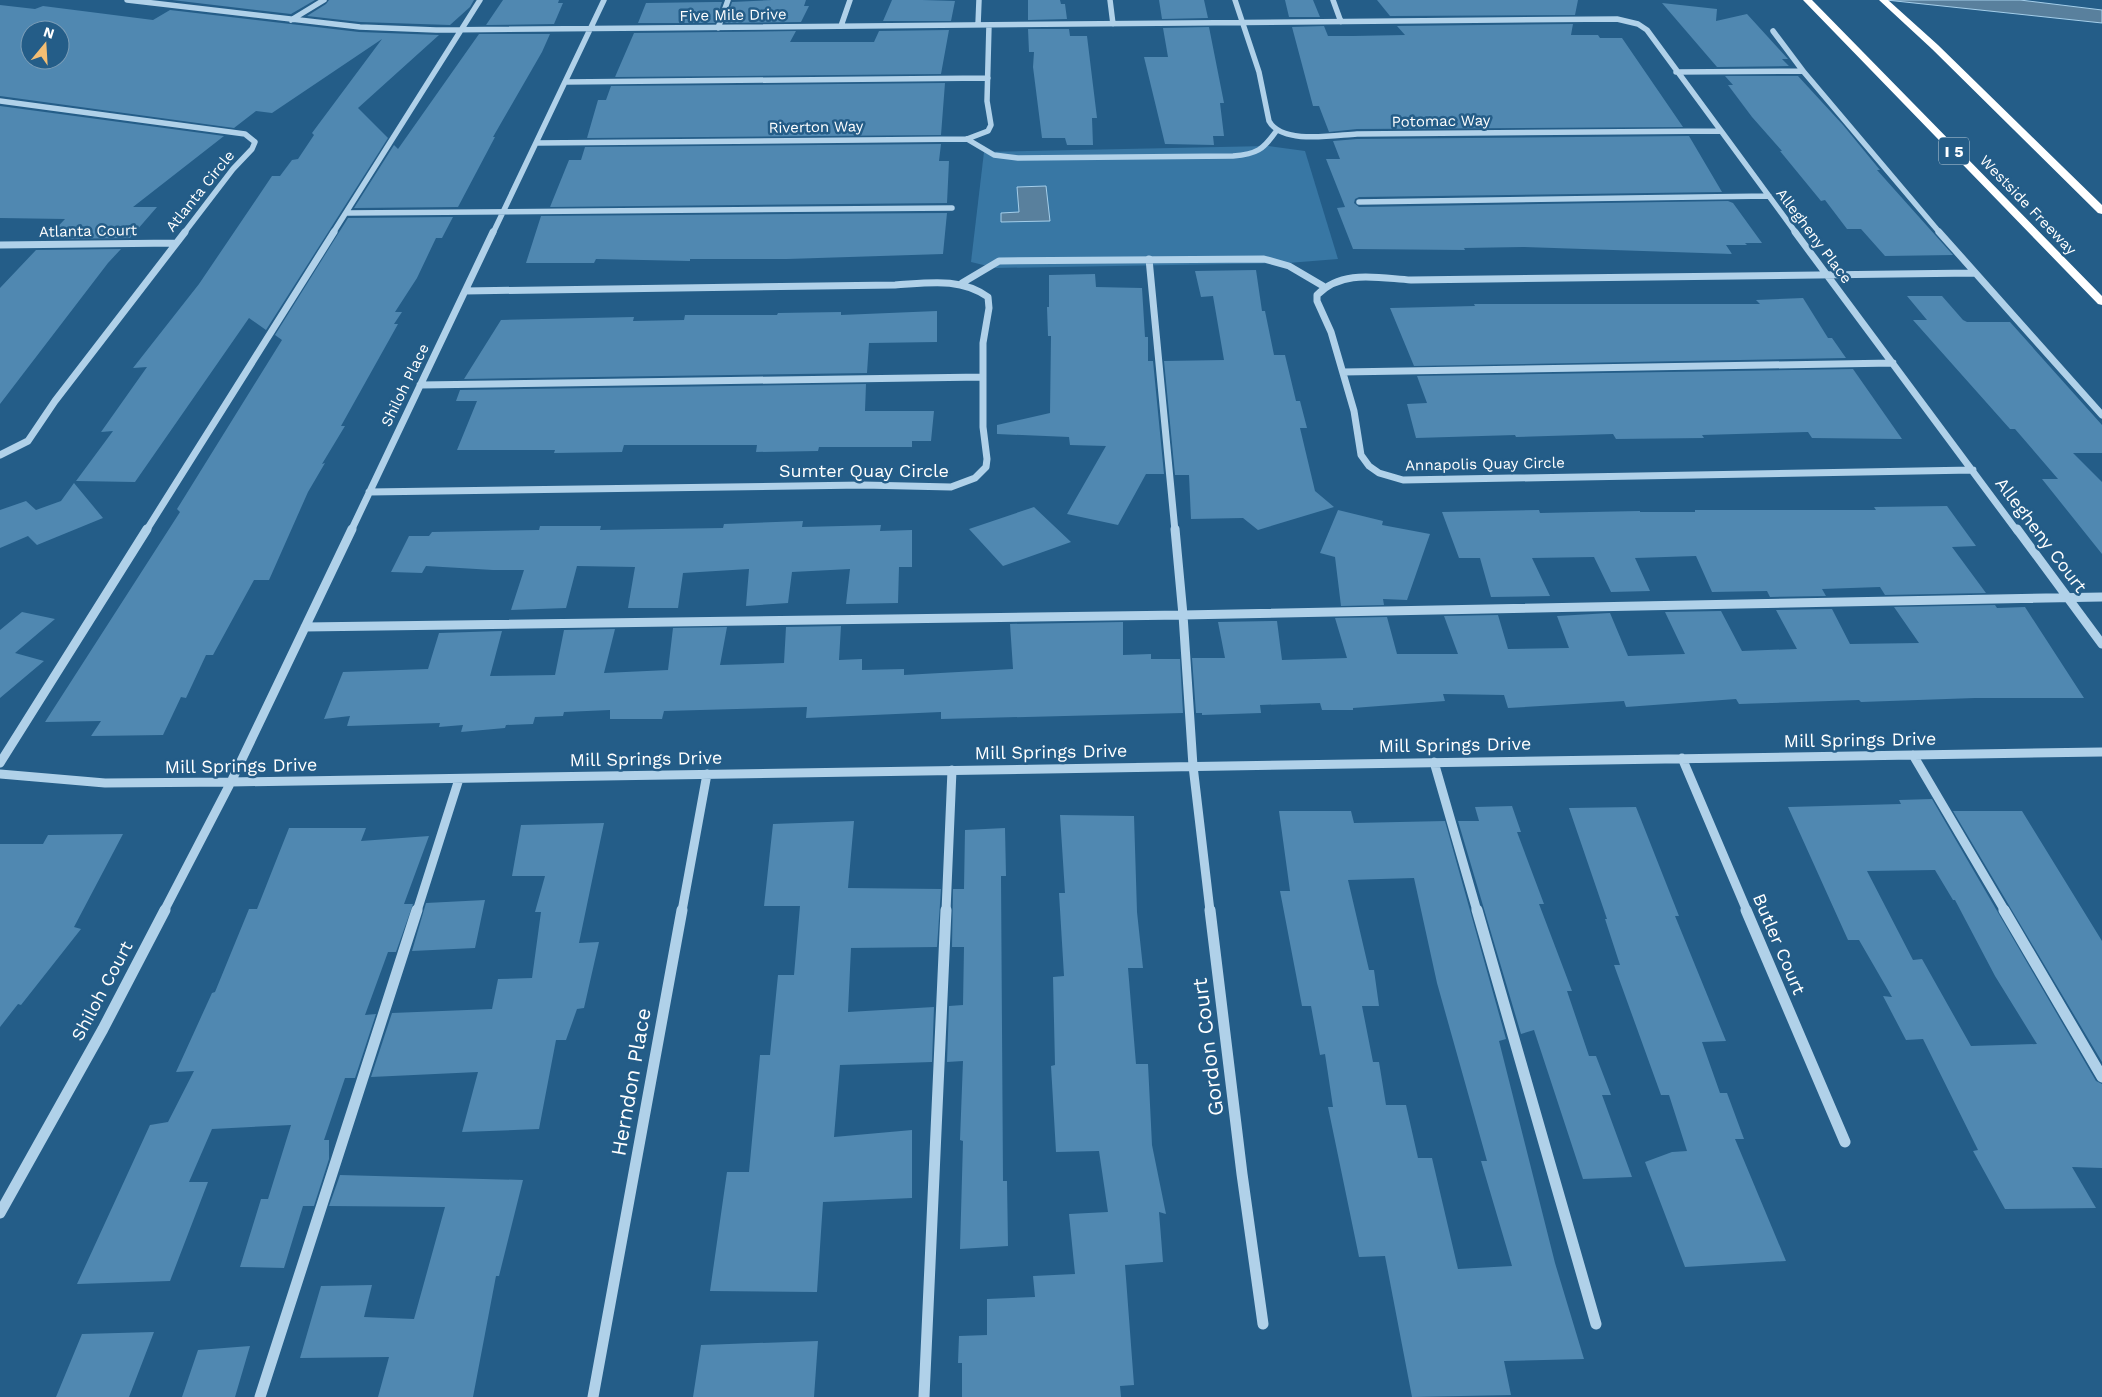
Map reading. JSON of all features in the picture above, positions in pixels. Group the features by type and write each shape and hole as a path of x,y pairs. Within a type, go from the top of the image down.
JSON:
{"highway":[{"name":"Westside Freeway","path":"1807,0 2102,302"},
{"path":"1883,0 1935,47 2102,211"}],"street":[{"name":"Five Mile Drive","path":"127,0 360,27 463,29 1608,19 1633,22"},
{"path":"290,20 324,0"},
{"path":"0,763 480,0"},
{"name":"Shiloh Place","path":"231,782 604,0"},
{"path":"718,28 728,0"},
{"path":"841,26 850,0"},
{"path":"978,25 979,0"},
{"path":"1110,0 1113,24"},
{"path":"967,139 994,155 1018,158 1233,156 1249,155 1262,150 1277,130 1268,122 1265,96 1244,23 1235,0"},
{"path":"1333,0 1341,22"},
{"name":"Allegheny Place","path":"1633,22 1649,31 1658,48 1973,470"},
{"name":"Riverton Way","path":"536,143 967,139 988,131 991,125 987,101 989,25"},
{"path":"1773,31 1803,72 1974,273 2102,415"},
{"path":"1676,72 1803,72"},
{"path":"565,82 988,78"},
{"name":"Atlanta Circle","path":"0,101 245,134 255,142 252,149 233,169 55,401 28,441 0,455"},
{"name":"Potomac Way","path":"1277,130 1295,136 1310,136 1720,130"},
{"path":"1359,202 1769,196"},
{"path":"347,213 952,208"},
{"name":"Atlanta Court","path":"0,245 176,243"},
{"path":"962,283 999,261 1150,259 1264,259 1288,266 1323,286 1335,280 1353,278 1411,280 1974,273"},
{"name":"Gordon Court","path":"1150,259 1183,615 1193,766 1242,1174 1263,1324"},
{"name":"Sumter Quay Circle","path":"369,492 864,485 951,487 975,478 986,467 987,459 983,427 983,343 989,308 988,297 978,288 962,283 465,291"},
{"name":"Annapolis Quay Circle","path":"1323,286 1317,295 1317,301 1332,332 1354,411 1361,455 1369,466 1379,473 1403,480 1973,470"},
{"path":"1343,372 1893,363"},
{"path":"420,385 984,377"},
{"name":"Allegheny Court","path":"1973,470 2102,644"},
{"path":"305,626 1183,615 2102,597"},
{"name":"Mill Springs Drive","path":"0,774 105,784 2102,752"},
{"path":"1913,755 2102,1077"},
{"name":"Butler Court","path":"1682,758 1845,1142"},
{"path":"1434,762 1596,1324"},
{"path":"924,1397 952,770"},
{"name":"Herndon Place","path":"592,1397 707,774"},
{"path":"260,1397 459,779"},
{"name":"Shiloh Court","path":"0,1213 103,1029 231,782"}],"shaded area":[{"path":"1886,0 2020,0 2102,10 2102,23"},
{"path":"1268,146 1305,151 1338,259 1288,263 996,268 971,262 984,152"},
{"path":"1046,186 1050,221 1001,222 1001,213 1019,212 1017,187"}],"building":[{"path":"172,0 315,0 291,14"},
{"path":"329,0 474,0 470,7 450,25 360,22 307,16"},
{"path":"503,0 559,0 558,3 563,3 554,24 486,25"},
{"path":"806,0 804,6 809,6 801,22 725,23 732,2"},
{"path":"892,0 955,1 951,21 883,21"},
{"path":"1028,0 1060,0 1061,4 1065,4 1067,19 1028,20"},
{"path":"1159,0 1204,0 1208,18 1162,19"},
{"path":"1285,0 1313,0 1320,17 1289,17"},
{"path":"1377,0 1578,0 1575,15 1390,16"},
{"path":"722,2 715,23 638,23 646,3"},
{"path":"1662,3 1717,9 1716,21 1747,14 1788,59 1782,59 1789,66 1717,67"},
{"path":"0,5 35,9 43,6 153,20 170,10 359,32 439,35 358,108 388,138 266,330 249,318 135,482 76,481 113,431 101,432 147,367 133,368 199,284 272,176 280,176 292,160 298,159 314,135 312,133 382,39 272,113 256,111 234,128 0,96"},
{"path":"1573,24 1571,35 1598,35 1600,38 1622,38 1683,127 1357,129 1329,132 1319,106 1313,106 1292,27 1324,26 1328,36 1353,36 1405,35 1397,26"},
{"path":"1209,27 1224,103 1220,103 1224,136 1213,136 1214,145 1165,144 1144,57 1168,57 1163,28"},
{"path":"1028,29 1069,29 1070,36 1087,36 1097,118 1092,118 1093,145 1067,145 1065,138 1042,138 1033,67 1034,52 1029,52"},
{"path":"949,30 941,74 615,77 634,33 796,31 790,42 874,42 879,31"},
{"path":"479,34 550,34 542,52 493,137 495,137 458,207 354,208 394,145 398,149"},
{"path":"1725,76 1798,76 1843,125 1880,170 1877,170 1953,255 1885,256 1861,229 1847,229 1825,200 1821,201 1780,151 1782,151 1752,117 1728,85 1733,85"},
{"path":"945,83 941,135 587,138 598,100 606,100 611,86"},
{"path":"0,106 224,136 133,207 157,207 130,238 46,239 65,219 0,218"},
{"path":"1689,136 1722,192 1359,197 1355,199 1354,203 1359,207 1728,201 1733,203 1762,243 1726,245 1732,254 1523,247 1464,248 1465,250 1353,249 1337,208 1345,207 1326,159 1340,159 1333,141 1357,139"},
{"path":"941,144 939,161 949,161 947,203 550,207 569,160 581,160 585,147"},
{"path":"947,213 943,254 787,259 690,259 690,261 596,259 594,263 526,263 541,216"},
{"path":"453,217 442,238 436,238 417,278 395,312 402,312 394,324 398,324 341,426 345,426 308,492 269,580 254,580 213,655 206,655 186,698 181,697 163,735 91,736 101,721 45,722 180,512 177,509 282,340 275,335 348,218"},
{"path":"121,249 108,263 0,404 0,288 36,250"},
{"path":"1256,270 1262,311 1265,311 1274,355 1285,355 1296,401 1300,401 1307,428 1300,428 1315,491 1334,507 1258,530 1243,518 1191,519 1189,475 1175,475 1164,361 1224,360 1213,296 1201,297 1195,271"},
{"path":"1095,274 1096,287 1142,288 1145,337 1148,337 1148,361 1153,361 1164,474 1146,474 1118,525 1067,514 1106,446 1070,445 1069,437 997,434 997,425 1050,413 1051,336 1048,336 1047,307 1049,307 1049,275"},
{"path":"1907,296 1942,296 1967,322 2010,322 2102,425 2102,453 2073,453 2102,482 2102,554 2042,479 2058,479 2015,429 2010,429 1913,320 1927,320"},
{"path":"1803,298 1828,338 1832,338 1846,358 1414,366 1390,308 1475,306 1474,304 1760,304 1756,300"},
{"path":"937,311 937,342 869,343 867,373 464,379 501,320 634,317 633,321 684,320 685,315 777,315 778,313 841,312 841,315"},
{"path":"1853,369 1902,439 1812,438 1808,432 1702,435 1704,438 1616,439 1613,434 1416,438 1407,404 1427,403 1417,376"},
{"path":"866,384 865,411 934,411 931,441 912,441 912,447 819,447 818,451 756,452 757,445 624,445 622,452 554,453 555,450 457,450 477,401 456,401 460,390"},
{"path":"74,483 103,518 37,545 28,536 0,548 0,510 26,501 36,510 61,501"},
{"path":"1947,506 1976,546 1952,547 1986,593 1885,595 1880,587 1822,589 1826,596 1770,597 1767,591 1712,592 1696,556 1635,558 1650,591 1611,592 1594,557 1532,558 1550,596 1491,597 1480,558 1459,558 1442,512 1539,510 1540,513 1695,512 1695,510 1876,510 1874,507"},
{"path":"1034,507 1071,542 1003,566 969,529"},
{"path":"1338,510 1383,521 1382,525 1430,534 1407,600 1383,599 1384,605 1341,606 1335,557 1320,553"},
{"path":"803,521 802,527 881,525 880,531 912,530 912,567 899,567 898,603 846,604 850,569 792,572 788,603 746,606 749,569 683,573 678,608 628,608 635,567 577,566 566,608 511,610 524,570 426,566 422,573 391,572 409,536 429,536 432,532 539,530 540,526 601,526 600,530 723,528 724,524"},
{"path":"1995,605 1997,608 2025,607 2084,698 1975,698 1861,702 1859,700 1739,704 1736,699 1626,707 1624,701 1508,708 1504,695 1443,694 1445,701 1353,708 1353,710 1322,710 1320,703 1260,705 1261,713 1202,715 1202,713 1196,713 1192,658 1225,658 1218,622 1277,621 1282,660 1347,658 1335,618 1387,617 1397,654 1458,654 1444,616 1498,615 1508,649 1569,648 1557,616 1610,613 1628,656 1685,654 1665,612 1721,611 1742,651 1797,649 1776,610 1832,609 1850,644 1919,643 1894,607"},
{"path":"22,612 55,619 15,653 44,661 0,698 0,630"},
{"path":"1123,622 1123,655 1151,654 1151,659 1180,659 1183,713 941,719 941,712 806,718 807,707 664,711 662,719 610,719 610,710 564,712 563,716 535,717 533,724 506,725 505,728 461,732 463,725 439,727 440,723 347,726 350,716 324,719 343,672 428,669 439,633 502,631 490,676 555,675 564,630 615,629 604,673 668,670 673,628 727,627 720,665 784,663 786,627 841,626 839,660 862,659 862,670 904,669 904,675 1013,669 1010,624"},
{"path":"1932,799 2096,1081 2102,1084 2102,1168 2072,1167 2096,1208 2005,1209 1973,1151 1978,1150 1923,1039 1906,1040 1883,996 1892,997 1859,940 1848,940 1788,807 1901,804 1899,800","holes":["1935,870 1953,900 1955,900 1995,976 2037,1044 1971,1046 1922,959 1913,960 1867,871"]},
{"path":"1512,806 1521,832 1517,832 1544,904 1539,904 1572,991 1567,991 1589,1056 1596,1056 1611,1095 1602,1095 1632,1177 1583,1179 1534,1030 1521,1034 1458,821 1479,821 1475,807"},
{"path":"1636,807 1679,916 1675,916 1726,1041 1702,1042 1720,1093 1727,1093 1744,1139 1735,1139 1786,1261 1685,1267 1645,1162 1672,1152 1687,1151 1669,1095 1661,1095 1614,965 1620,965 1605,919 1607,919 1569,808"},
{"path":"1279,811 1351,811 1354,823 1445,821 1506,1039 1499,1041 1555,1263 1584,1359 1504,1361 1511,1395 1412,1397 1385,1256 1359,1257 1328,1107 1333,1107 1325,1054 1320,1055 1311,1006 1302,1006 1280,891 1290,891","holes":["1414,878 1437,983 1487,1161 1481,1161 1512,1266 1458,1269 1432,1158 1418,1158 1406,1105 1386,1105 1379,1062 1373,1062 1362,1006 1379,1006 1374,970 1369,970 1348,880"]},
{"path":"1953,811 2022,811 2102,941 2102,1062"},
{"path":"1060,815 1134,816 1137,912 1143,968 1128,968 1136,1064 1148,1064 1152,1145 1166,1214 1159,1212 1163,1262 1125,1265 1134,1385 1120,1386 1121,1397 962,1397 962,1363 958,1363 959,1336 987,1335 987,1299 1035,1297 1033,1276 1075,1274 1069,1214 1108,1212 1099,1151 1056,1152 1051,1066 1055,1065 1053,977 1064,976 1059,893 1065,893"},
{"path":"854,821 848,888 941,889 937,947 851,948 848,1012 934,1007 932,1062 840,1065 834,1137 912,1130 912,1198 823,1202 817,1292 710,1291 727,1172 749,1172 760,1055 770,1055 778,975 794,975 800,906 764,906 773,824"},
{"path":"604,823 579,943 599,942 584,1008 577,1009 566,1040 556,1040 539,1129 462,1132 478,1072 371,1077 392,1013 492,1009 498,979 532,978 541,912 535,912 545,876 512,876 521,825"},
{"path":"289,828 366,828 361,841 429,836 404,904 413,904 396,952 388,952 365,1015 376,1014 355,1078 345,1078 324,1140 329,1140 329,1159 314,1206 303,1206 284,1268 240,1267 261,1199 268,1199 291,1125 212,1129 189,1182 208,1182 170,1281 77,1284 150,1125 168,1122 194,1071 176,1072 212,993 215,992 249,909 257,909"},
{"path":"1005,828 1006,876 1001,876 1003,1181 1007,1181 1008,1246 960,1249 963,1141 960,1140 963,1061 947,1062 949,1006 963,1005 964,947 952,947 953,889 964,889 965,830"},
{"path":"123,834 74,927 81,929 21,1005 18,1004 0,1027 0,844 43,844 48,835"},
{"path":"485,900 475,948 412,951 426,903"},
{"path":"340,1175 523,1180 499,1276 496,1276 473,1397 378,1397 389,1357 300,1358 321,1286 372,1285 364,1317 414,1319 445,1207 329,1206"},
{"path":"154,1332 129,1397 56,1397 82,1334"},
{"path":"818,1341 814,1397 693,1397 701,1345"},
{"path":"250,1346 235,1397 182,1397 198,1350"}]}
